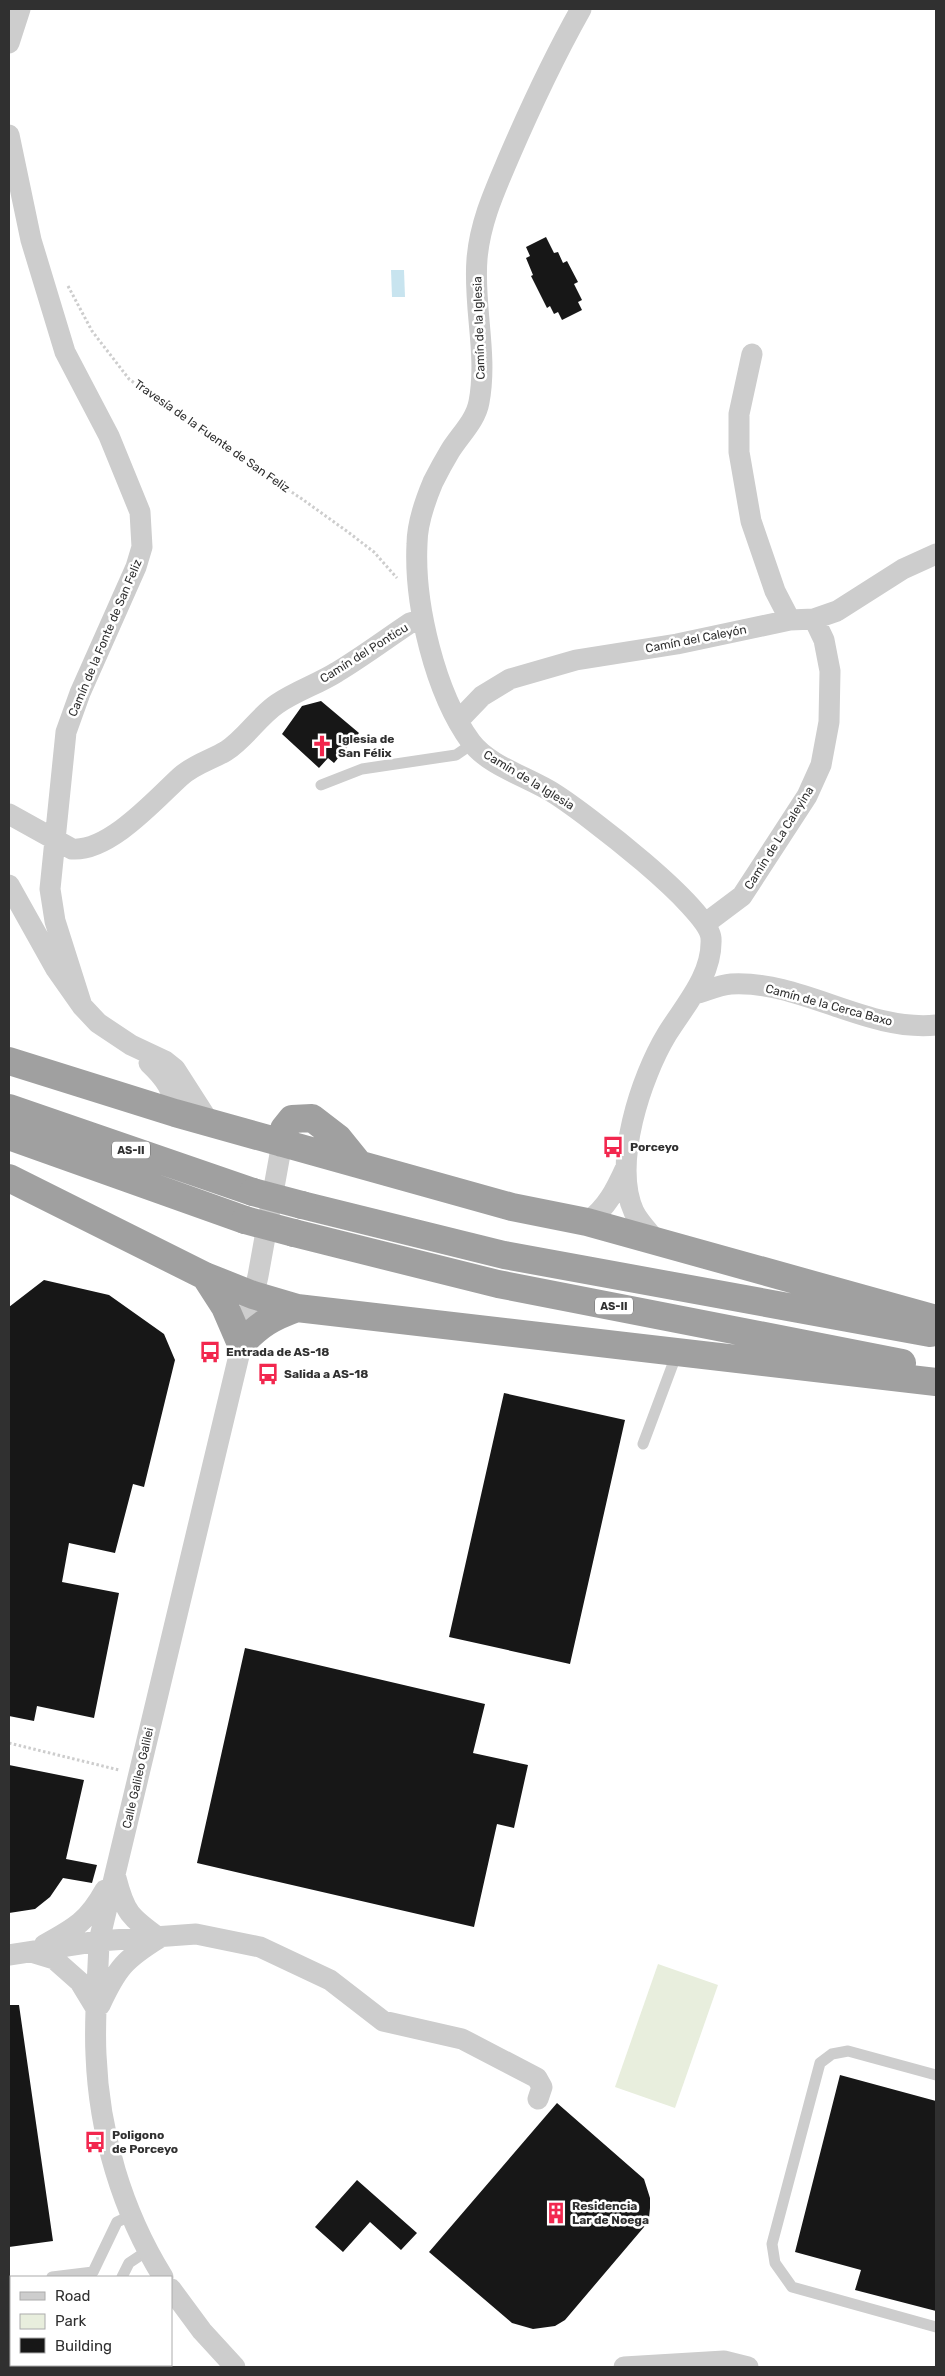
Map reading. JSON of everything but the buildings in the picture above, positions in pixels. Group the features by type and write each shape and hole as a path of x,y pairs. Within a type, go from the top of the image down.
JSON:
{"highway":[{"path":"9,1061 175,1113 282,1142 284,1129 292,1119 312,1118 338,1138 358,1164 512,1207 551,1224 581,1226 625,1221 656,1240 936,1319"},
{"name":"AS-II","path":"9,1108 253,1192 504,1255 687,1290 936,1334"},
{"name":"AS-II","path":"9,1136 245,1220 294,1233 498,1284 936,1370"},
{"path":"11,1185 205,1276 255,1286 297,1308 936,1382"},
{"path":"205,1276 225,1307 242,1344 259,1325 277,1315 297,1308"}],"street":[{"path":"9,43 20,9"},
{"name":"Camín de la Iglesia","path":"581,9 537,90 487,209 480,235 476,262 482,377 478,406 474,416 448,454 432,485 422,514 416,543 423,619 433,666 458,721 472,744 485,755 554,792 586,815 645,864 706,923"},
{"name":"Camín de la Fonte de San Feliz","path":"9,136 24,196 31,240 65,352 109,436 140,512 143,532 142,547 136,567 80,693 66,732 50,889 55,921 82,1006"},
{"path":"752,354 739,414 739,452 751,521 775,591 790,620"},
{"name":"Camín del Caleyón","path":"458,721 482,696 510,679 576,660 677,644 790,620 814,619 837,611 903,569 936,554"},
{"name":"Camín del Ponticu","path":"9,814 72,849 81,850 127,826 147,810 182,775 226,751 245,736 274,706 290,695 338,672 410,623 423,619"},
{"name":"Camín de La Caleyina","path":"706,923 742,896 807,796 821,765 829,722 830,671 824,640 814,619"},
{"path":"9,884 56,969 82,1006 98,1022 131,1045 164,1077 175,1099 175,1113"},
{"path":"581,1226 601,1212 616,1191 626,1167 637,1101 649,1068 704,975 709,957 711,936 706,923"},
{"name":"Camín de la Cerca Baxo","path":"694,994 730,984 771,987 897,1024 936,1025"},
{"path":"131,1045 165,1061 175,1069 210,1122"},
{"name":"Calle Galileo Galilei","path":"162,2276 147,2251 130,2216 108,2144 98,2095 95,2053 99,1941 242,1344 282,1142"},
{"path":"625,1221 628,1191 626,1167"},
{"path":"115,1873 123,1905 138,1923 159,1938"},
{"path":"31,1952 75,1928 93,1912 115,1873"},
{"path":"9,1955 99,1941 196,1934 260,1947 330,1980 383,2021 462,2039 537,2078 542,2087 538,2099"},
{"path":"97,2010 112,1980 130,1956 159,1938"},
{"path":"31,1952 54,1959 80,1982 97,2010"},
{"path":"172,2290 202,2331 235,2367"},
{"path":"624,2367 724,2361 748,2367"}],"lane":[{"path":"321,785 362,769 456,755 472,744"},
{"path":"643,1444 677,1352"},
{"path":"936,2075 848,2051 832,2054 820,2063 772,2244 775,2263 792,2288 936,2327"},
{"path":"60,2276 93,2272 117,2222 130,2216"},
{"path":"123,2276 129,2264 147,2251"}],"path":[{"name":"Travesía de la Fuente de San Feliz","path":"66,281 74,300 92,331 129,379 193,426 348,532 374,552 401,585"},
{"path":"9,1743 122,1770"}],"green space":[{"path":"658,1964 718,1985 675,2108 615,2087"}],"water":[{"path":"391,270 404,270 405,297 392,297"}],"place":[{"name":"Iglesia de San Félix","path":"322,746"},
{"name":"Porceyo","path":"613,1147"},
{"name":"Entrada de AS-18","path":"210,1352"},
{"name":"Salida a AS-18","path":"268,1374"},
{"name":"Poligono de Porceyo","path":"95,2142"},
{"name":"Residencia Lar de Noega","path":"556,2213"}]}
